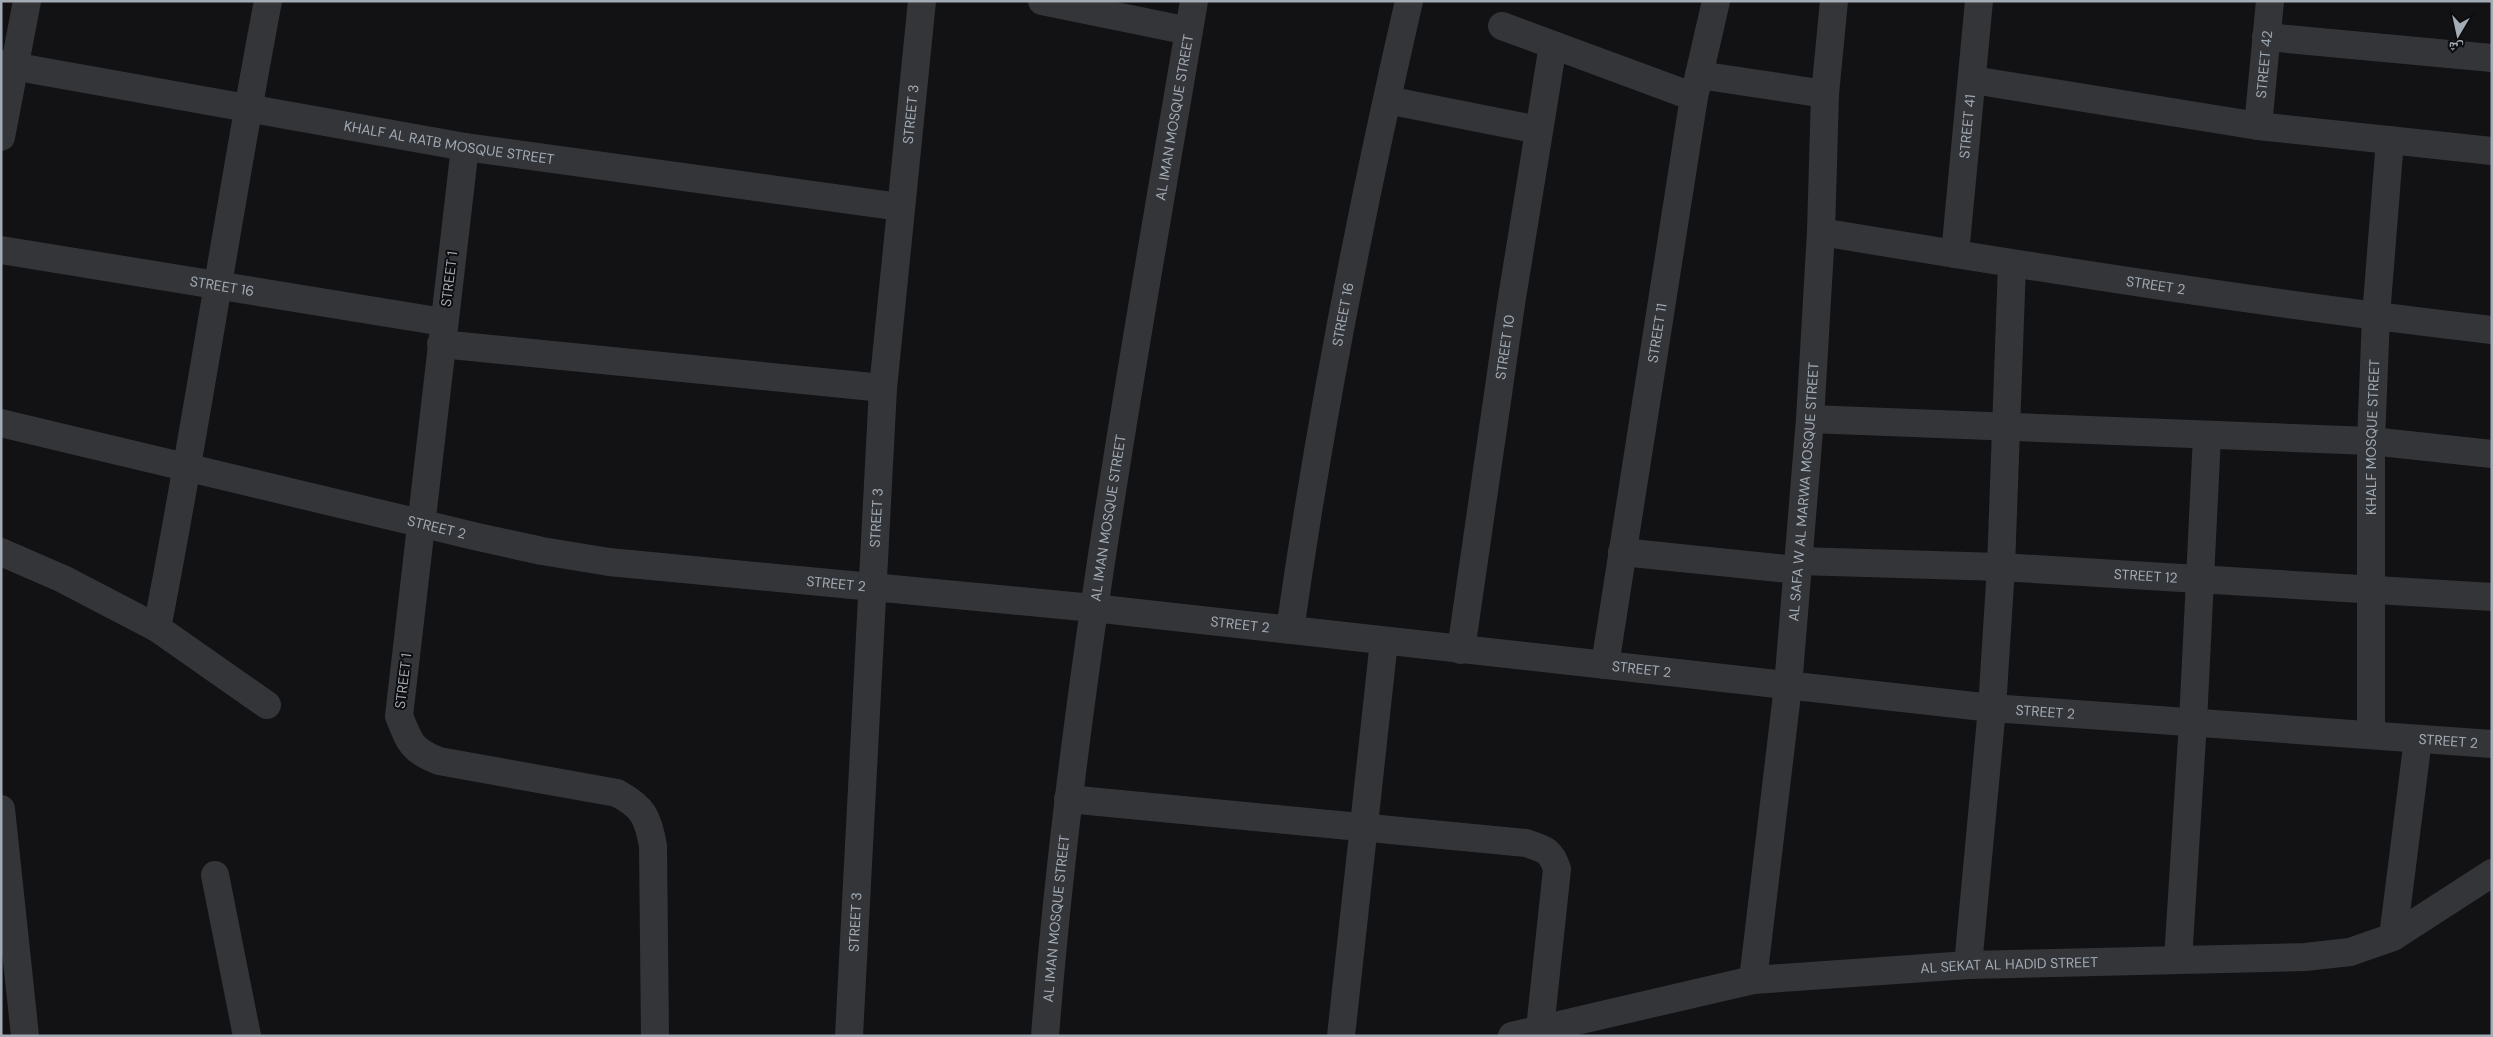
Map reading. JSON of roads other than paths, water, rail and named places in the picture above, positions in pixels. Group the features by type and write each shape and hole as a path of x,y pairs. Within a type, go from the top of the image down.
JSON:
{"street":[{"path":"1,137 8,65 27,1"},
{"path":"156,628 188,469 248,108 268,1"},
{"name":"STREET 3","path":"849,1036 883,388 922,1"},
{"path":"1042,1 1189,31"},
{"name":"AL IMAN MOSQUE STREET","path":"1045,1036 1068,799 1093,608 1194,1"},
{"name":"STREET 16","path":"1290,630 1311,486 1387,100 1410,1"},
{"name":"STREET 11","path":"1605,665 1696,86 1716,1"},
{"name":"AL SAFA W AL MARWA MOSQUE STREET","path":"1753,980 1788,686 1798,566 1810,419 1821,232 1826,94 1834,1"},
{"name":"STREET 41","path":"1954,254 1973,80 1979,1"},
{"name":"STREET 42","path":"2258,126 2270,1"},
{"path":"1502,26 1553,45 1696,86 1826,94"},
{"path":"2266,37 2492,58"},
{"name":"STREET 10","path":"1461,650 1553,45"},
{"name":"KHALF AL RATB MOSQUE STREET","path":"8,65 465,147 900,207"},
{"path":"1973,80 2258,126 2492,151"},
{"path":"1387,100 1539,130"},
{"name":"KHALF MOSQUE STREET","path":"2371,735 2371,440 2376,316 2390,140"},
{"name":"STREET 1","path":"465,147 399,716 407,737 419,753 439,761 617,793 636,804 649,822 653,846 654,1036"},
{"name":"STREET 2","path":"1821,232 2012,264 2376,316 2492,330"},
{"name":"STREET 16","path":"1,250 218,287 442,333 883,388"},
{"path":"1968,965 1992,708 2001,567 2008,429 2012,264"},
{"path":"1810,419 2008,429 2371,440 2492,454"},
{"name":"STREET 2","path":"1,423 422,524 542,551 609,562 1093,608 1992,708 2492,744"},
{"path":"2178,960 2201,578 2207,436"},
{"path":"1,552 63,579 156,628 268,705"},
{"name":"STREET 12","path":"1622,552 1798,566 2001,567 2492,597"},
{"path":"1340,1036 1384,641"},
{"path":"2393,937 2418,739"},
{"path":"1068,799 1526,843 1544,849 1553,857 1557,869 1540,1029"},
{"path":"1,809 24,1036"},
{"name":"AL SEKAT AL HADID STREET","path":"1512,1036 1753,980 1968,965 2305,957 2350,952 2393,937 2492,873"},
{"path":"215,875 246,1036"}]}
